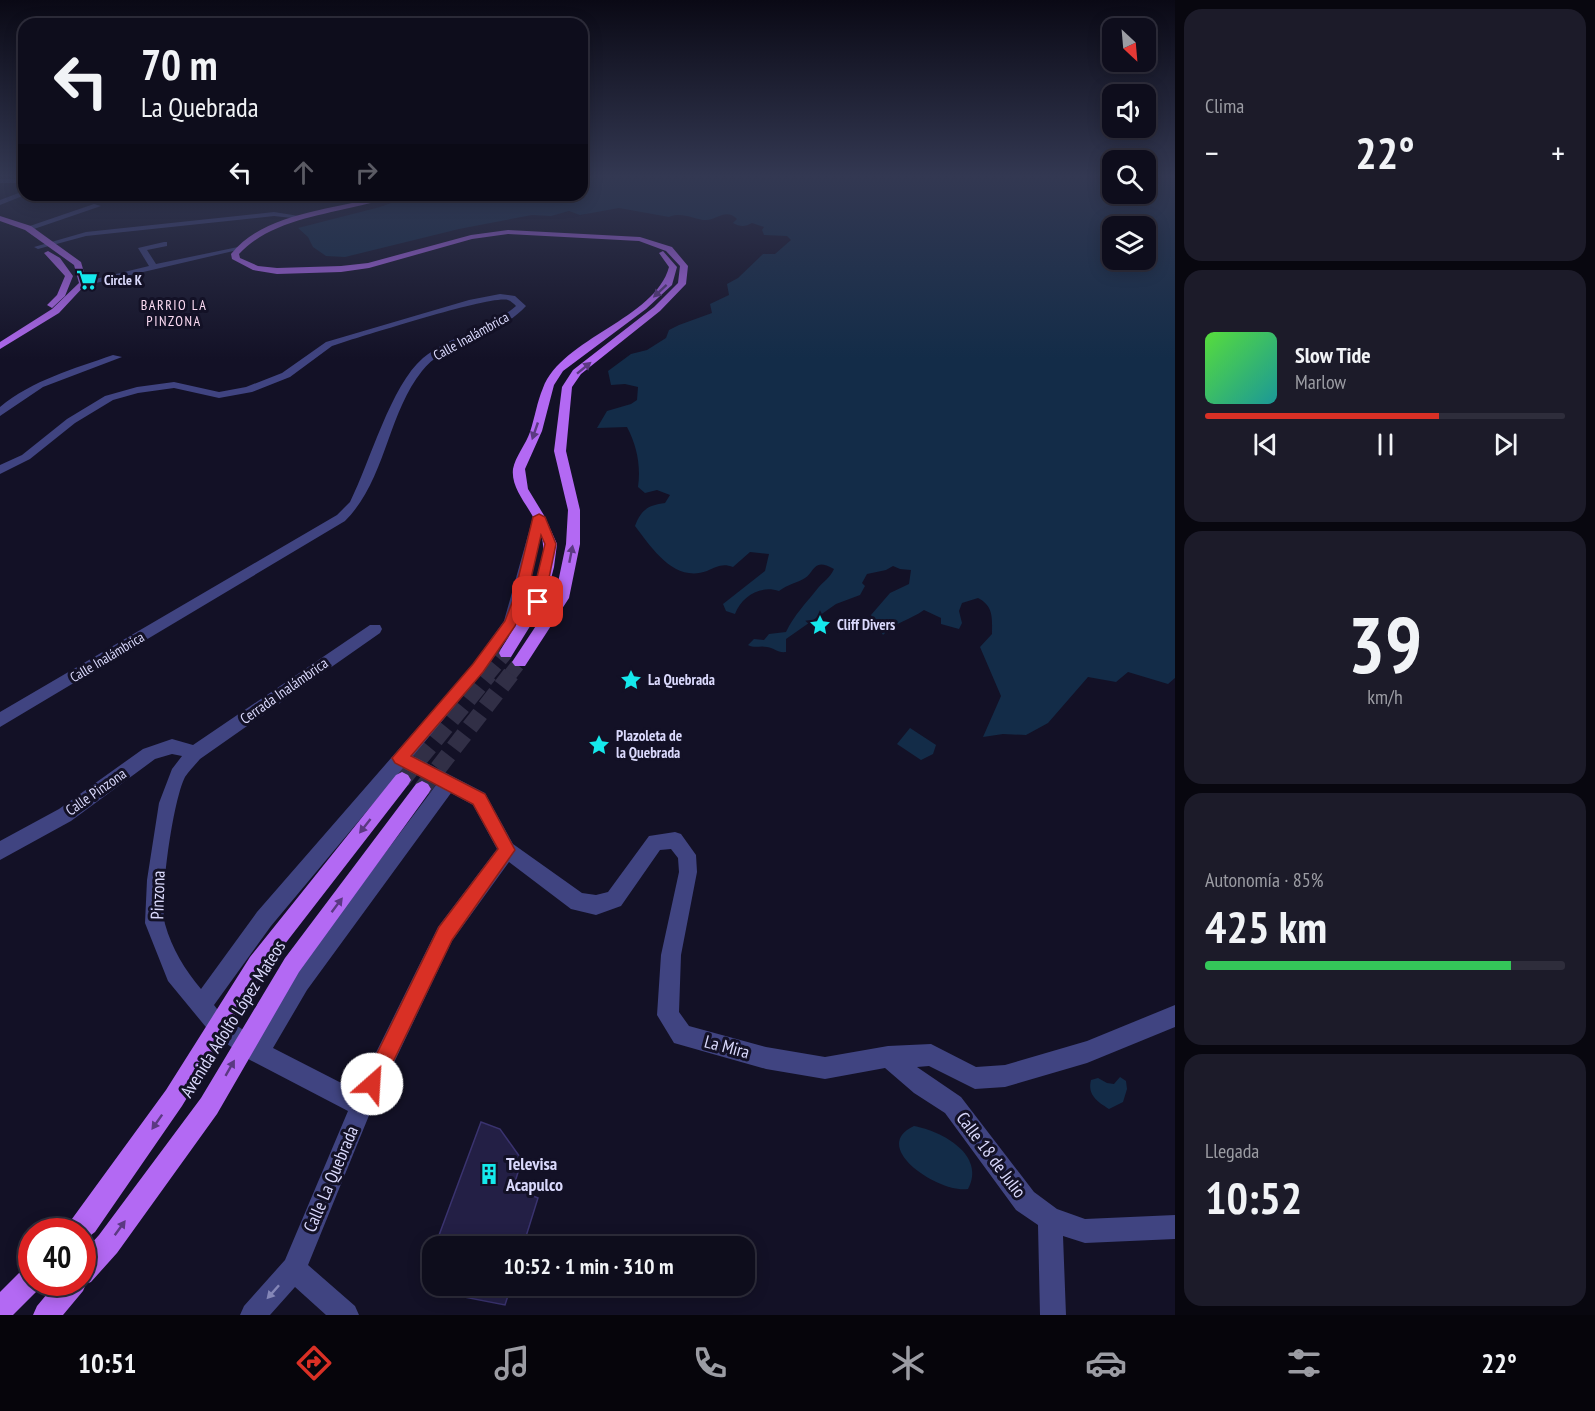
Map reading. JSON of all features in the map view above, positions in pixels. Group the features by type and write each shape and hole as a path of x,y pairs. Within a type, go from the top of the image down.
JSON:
{"main road":[{"path":"0,346 58,311 83,283 78,264 27,236"},
{"path":"0,337 45,310 61,296 67,285 69,276 64,268 35,236"},
{"path":"259,236 244,243 238,249 235,254 236,259 256,268 314,271 369,265 474,236"},
{"path":"506,653 538,602 547,567 550,544 539,517 522,489 519,469 536,431 549,385 559,369 643,307 669,283 672,275 673,267 663,252 637,242 573,236"},
{"path":"520,662 562,598 573,544 574,510 560,451 567,387 577,372 657,309 682,284 685,270 680,259 666,247 640,239 612,239"},
{"name":"Avenida Adolfo López Mateos","path":"88,1218 174,1098 217,1025 257,964 402,780"},
{"name":"Avenida Adolfo López Mateos","path":"96,1257 251,1047 292,965 422,789"},
{"path":"0,1310 18,1292"},
{"path":"46,1315 62,1296"}],"street":[{"path":"43,245 77,236"},
{"path":"154,268 142,248 164,244"},
{"path":"144,253 177,246"},
{"path":"83,283 238,249"},
{"name":"Calle Inalámbrica","path":"0,470 26,457 71,421 117,395 174,385 212,394 233,394 264,385 285,375 329,344 347,338 481,300 500,297 513,298 521,306 505,318 427,360 406,385 362,490 355,504 341,518 0,720"},
{"path":"0,413 20,396 39,385 117,357"},
{"path":"202,1005 264,919 478,668 510,623 519,600 539,517"},
{"name":"Cerrada Inalámbrica","path":"194,754 375,629"},
{"name":"Calle Pinzona","path":"0,851 65,815 149,754 164,747 181,746 194,754"},
{"name":"Pinzona","path":"194,754 178,774 168,803 156,880 154,923 175,974 217,1025"},
{"path":"400,758 479,799 507,850"},
{"path":"251,1047 448,783"},
{"name":"La Mira","path":"507,850 578,902 596,905 614,899 655,842 675,840 687,855 688,872 671,955 668,1015 682,1035 766,1058 825,1068 888,1057 931,1055 975,1078 1005,1076 1086,1053 1175,1016"},
{"name":"Calle La Quebrada","path":"253,1315 294,1269 362,1106 445,934 507,850"},
{"path":"217,1025 251,1047 362,1106"},
{"name":"Calle 18 de Julio","path":"888,1057 922,1085 953,1105 1025,1201 1050,1219 1085,1231 1175,1227"},
{"path":"1050,1219 1053,1315"},
{"path":"294,1269 346,1315"}],"water":[{"path":"307,236 429,236 345,257 326,256 313,247"},
{"path":"787,236 1102,236 1102,270 1156,270 1156,236 1175,236 1175,678 1168,684 1128,672 1116,682 1088,677 1048,723 1026,735 1003,734 983,737 1001,696 980,647 992,634 992,623 987,605 978,598 962,603 959,611 962,623 959,629 941,624 941,618 924,610 892,627 883,635 871,615 890,593 909,584 911,570 893,566 867,574 862,583 865,586 860,595 836,604 786,639 786,652 780,652 748,645 754,639 764,640 769,634 786,632 797,614 834,569 822,564 818,565 805,578 779,591 765,590 752,594 742,602 735,614 726,611 723,604 765,571 769,554 750,552 733,567 723,565 695,573 674,568 657,553 635,526 646,509 665,503 670,495 657,490 645,493 638,487 637,456 627,427 597,428 607,411 637,400 638,387 625,384 611,385 608,371 631,354 647,350 666,338 669,330 712,313 710,304 729,295 727,284 738,278 763,254 775,254 791,240"},
{"path":"910,728 936,745 933,754 921,760 897,744"},
{"path":"1120,1077 1126,1081 1127,1089 1123,1102 1109,1109 1097,1101 1092,1094 1091,1080 1098,1078 1114,1084"},
{"path":"914,1126 948,1139 966,1155 971,1166 972,1177 968,1189 956,1189 926,1177 903,1156 899,1145 902,1135"}],"building":[{"name":"Televisa Acapulco","path":"481,1122 500,1129 522,1160 513,1188 538,1198 526,1236 439,1236"},
{"path":"459,1296 508,1296 505,1305"}],"tunnel":[{"path":"487,676 506,653"},
{"path":"509,676 520,662"},
{"path":"402,780 489,674"},
{"path":"422,789 511,674"}],"place":[{"name":"Circle K","path":"87,280"},
{"name":"Cliff Divers","path":"820,625"},
{"name":"La Quebrada","path":"631,680"},
{"name":"Plazoleta de la Quebrada","path":"599,745"},
{"name":"Televisa Acapulco","path":"489,1174"}],"district":[{"name":"BARRIO LA PINZONA","path":"174,314"}],"route":[{"path":"372,1084 445,934 507,850 479,799 400,758 478,668 510,623 519,600 539,517 550,544 538,602"}]}
